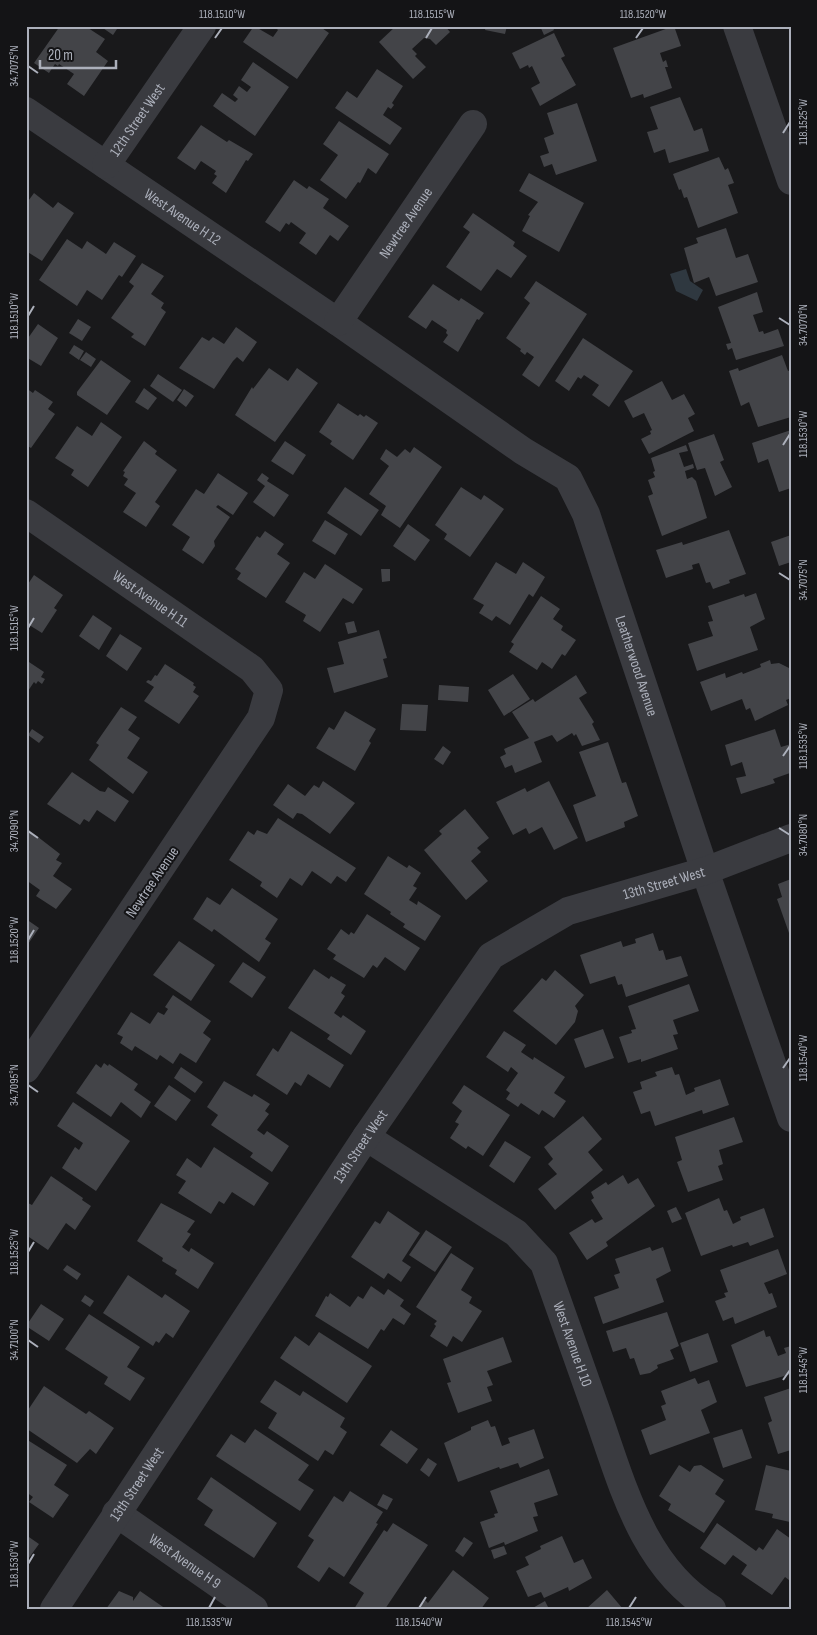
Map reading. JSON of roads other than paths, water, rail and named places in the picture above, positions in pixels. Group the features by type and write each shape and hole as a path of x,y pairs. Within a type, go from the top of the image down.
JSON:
{"street":[{"name":"12th Street West","path":"106,165 202,26"},
{"path":"737,26 791,181"},
{"name":"West Avenue H 12","path":"26,111 338,322"},
{"name":"Newtree Avenue","path":"338,322 473,124"},
{"name":"Leatherwood Avenue","path":"338,322 523,452 568,478 586,514 705,871 791,1118"},
{"name":"West Avenue H 11","path":"26,513 252,669 269,690"},
{"name":"Newtree Avenue","path":"26,1069 261,718 269,690"},
{"name":"13th Street West","path":"54,1609 366,1137 491,956 568,911 705,871 791,838"},
{"name":"West Avenue H 10","path":"366,1137 516,1233 544,1263 634,1517 660,1562 696,1599 712,1609"},
{"name":"West Avenue H 9","path":"116,1513 254,1609"}]}
